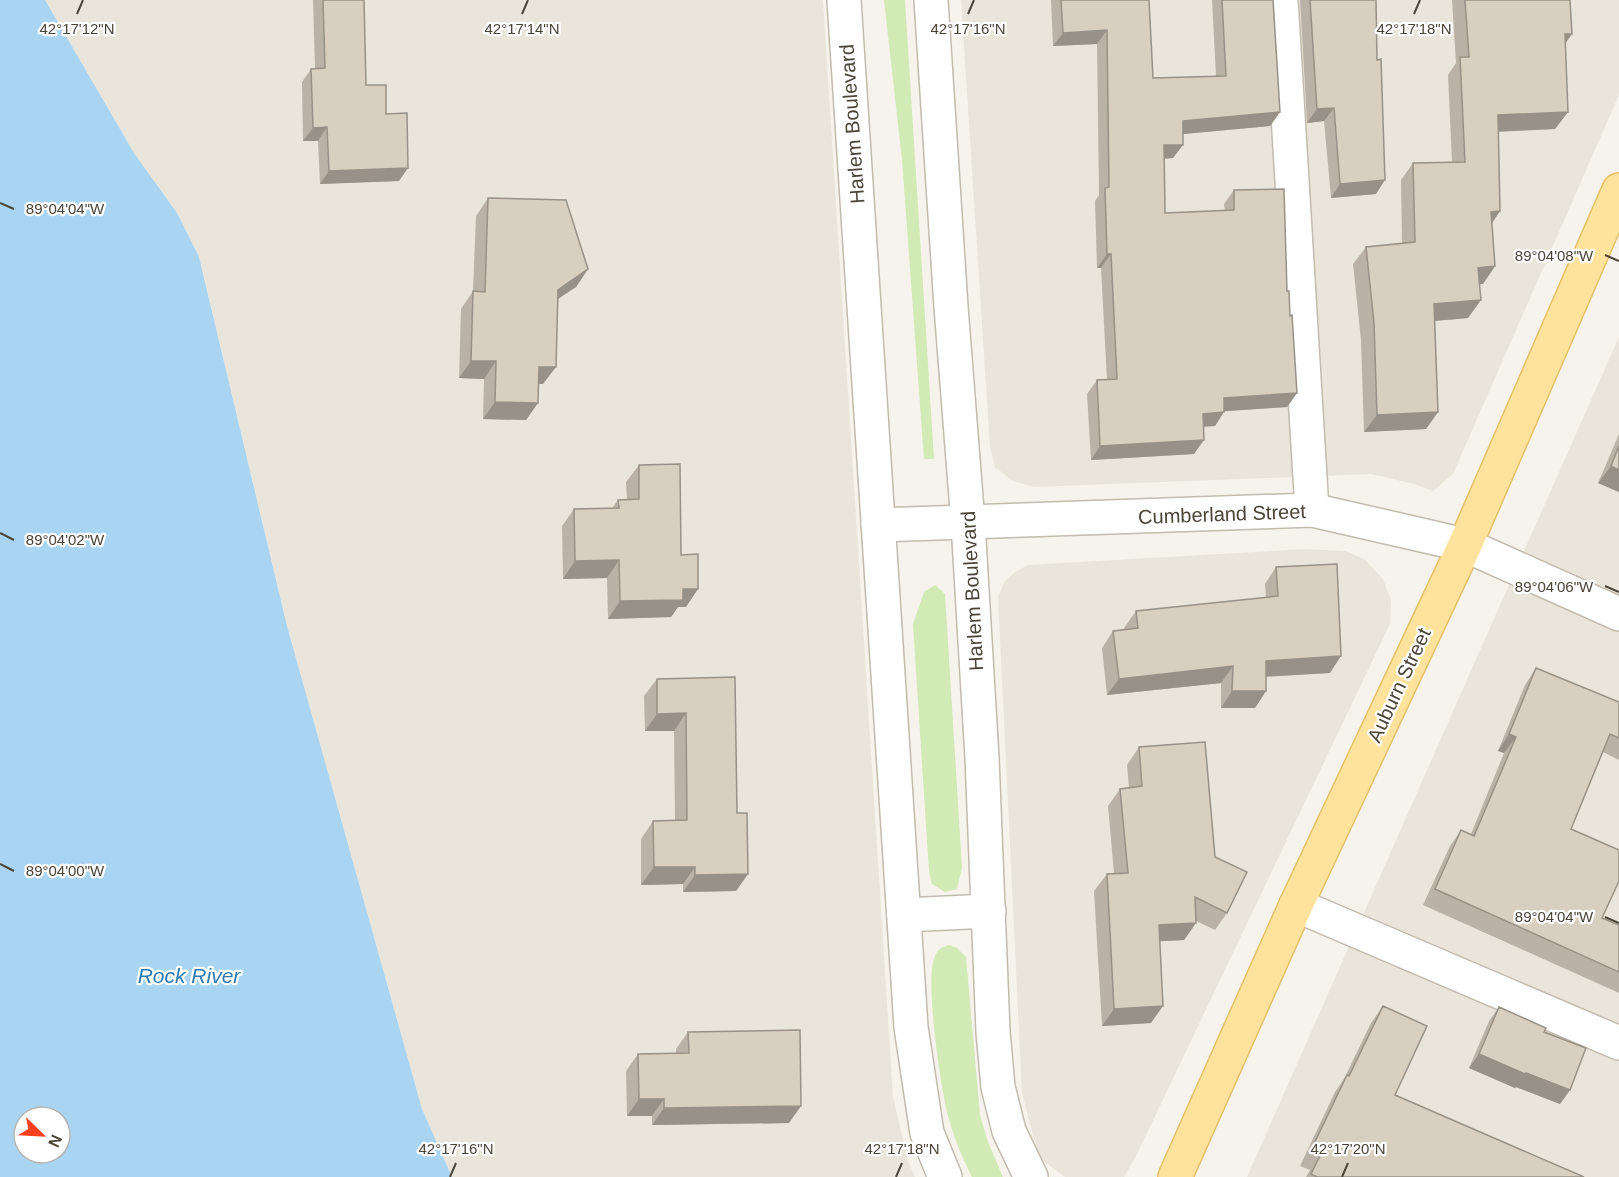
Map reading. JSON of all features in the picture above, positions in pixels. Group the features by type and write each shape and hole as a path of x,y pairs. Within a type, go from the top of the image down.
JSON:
{"main road":[{"name":"Auburn Street","path":"1175,1177 1296,904 1465,545 1619,190"}],"street":[{"name":"Harlem Boulevard","path":"844,0 911,1027 927,1133 945,1177"},
{"name":"Harlem Boulevard","path":"931,0 968,523 989,911 993,1032 998,1087 1009,1131 1030,1177"},
{"path":"1281,0 1312,510"},
{"name":"Cumberland Street","path":"878,525 1312,510 1465,545 1619,614"},
{"path":"1296,904 1619,1043"},
{"path":"904,915 989,911"}],"shaded area":[{"path":"45,0 823,0 893,1097 908,1161 915,1177 452,1177 422,1109 287,626 199,257 177,213 134,153"},
{"path":"961,0 1619,0 1619,95 1453,474 1433,491 1371,474 1034,487 1013,481 995,467 990,447"},
{"path":"1619,337 1619,1177 1247,1177 1481,648"},
{"path":"1306,549 1345,551 1364,559 1383,579 1391,600 1390,624 1124,1177 1065,1177 1042,1160 1022,1093 998,597 1005,581 1028,565"}],"green space":[{"path":"884,0 905,0 934,459 924,459 902,160"},
{"path":"935,585 945,594 962,868 957,889 945,892 932,884 929,872 913,624 924,592"},
{"path":"949,945 957,948 966,957 980,1115 988,1142 1003,1177 972,1177 958,1147 948,1116 941,1083 931,986 935,956 937,952"}],"water":[{"name":"Rock River","path":"0,0 45,0 134,153 177,213 199,257 287,626 422,1109 452,1177 0,1177"}],"building":[{"path":"323,0 364,0 366,85 386,85 386,114 407,113 408,168 329,171 327,127 313,128 311,69 325,68"},
{"path":"1061,0 1149,0 1153,78 1226,76 1222,0 1273,0 1280,112 1183,121 1183,145 1164,145 1165,213 1234,210 1234,190 1284,189 1287,291 1289,291 1290,316 1292,315 1297,393 1224,398 1224,412 1203,414 1204,440 1100,446 1097,380 1117,379 1111,254 1107,254 1105,188 1109,187 1107,30 1063,33"},
{"path":"1310,0 1376,0 1377,60 1381,59 1385,180 1340,184 1334,108 1317,109"},
{"path":"1465,0 1570,0 1572,34 1565,34 1568,112 1498,115 1500,211 1491,212 1495,266 1478,268 1481,300 1434,304 1438,412 1377,415 1374,323 1366,247 1415,242 1413,163 1465,162 1460,57 1469,57"},
{"path":"488,198 566,200 588,269 558,290 556,367 539,367 538,403 495,402 496,361 471,361 473,291 485,292"},
{"path":"1619,446 1619,470 1611,466"},
{"path":"680,464 681,555 698,554 698,589 683,589 683,600 620,601 619,560 575,561 574,509 619,508 618,500 639,499 639,465"},
{"path":"1337,564 1341,656 1266,661 1266,691 1232,691 1233,666 1119,679 1113,631 1138,628 1136,611 1278,596 1276,567"},
{"path":"1536,668 1619,702 1619,738 1610,734 1571,829 1619,850 1619,881 1602,918 1619,925 1619,972 1435,889 1461,830 1474,836 1516,737 1509,734"},
{"path":"735,677 737,813 747,813 748,874 695,875 695,867 654,867 653,821 687,820 686,713 657,714 657,679"},
{"path":"1205,742 1215,857 1247,872 1227,913 1195,897 1196,923 1159,925 1163,1006 1114,1009 1107,874 1128,873 1120,789 1142,786 1139,747"},
{"path":"1383,1006 1427,1026 1395,1095 1584,1177 1317,1177 1311,1174 1322,1152 1312,1148"},
{"path":"1499,1007 1546,1028 1544,1032 1586,1048 1570,1090 1479,1054"},
{"path":"800,1030 801,1106 664,1108 664,1099 639,1099 638,1054 689,1053 688,1032"}]}
